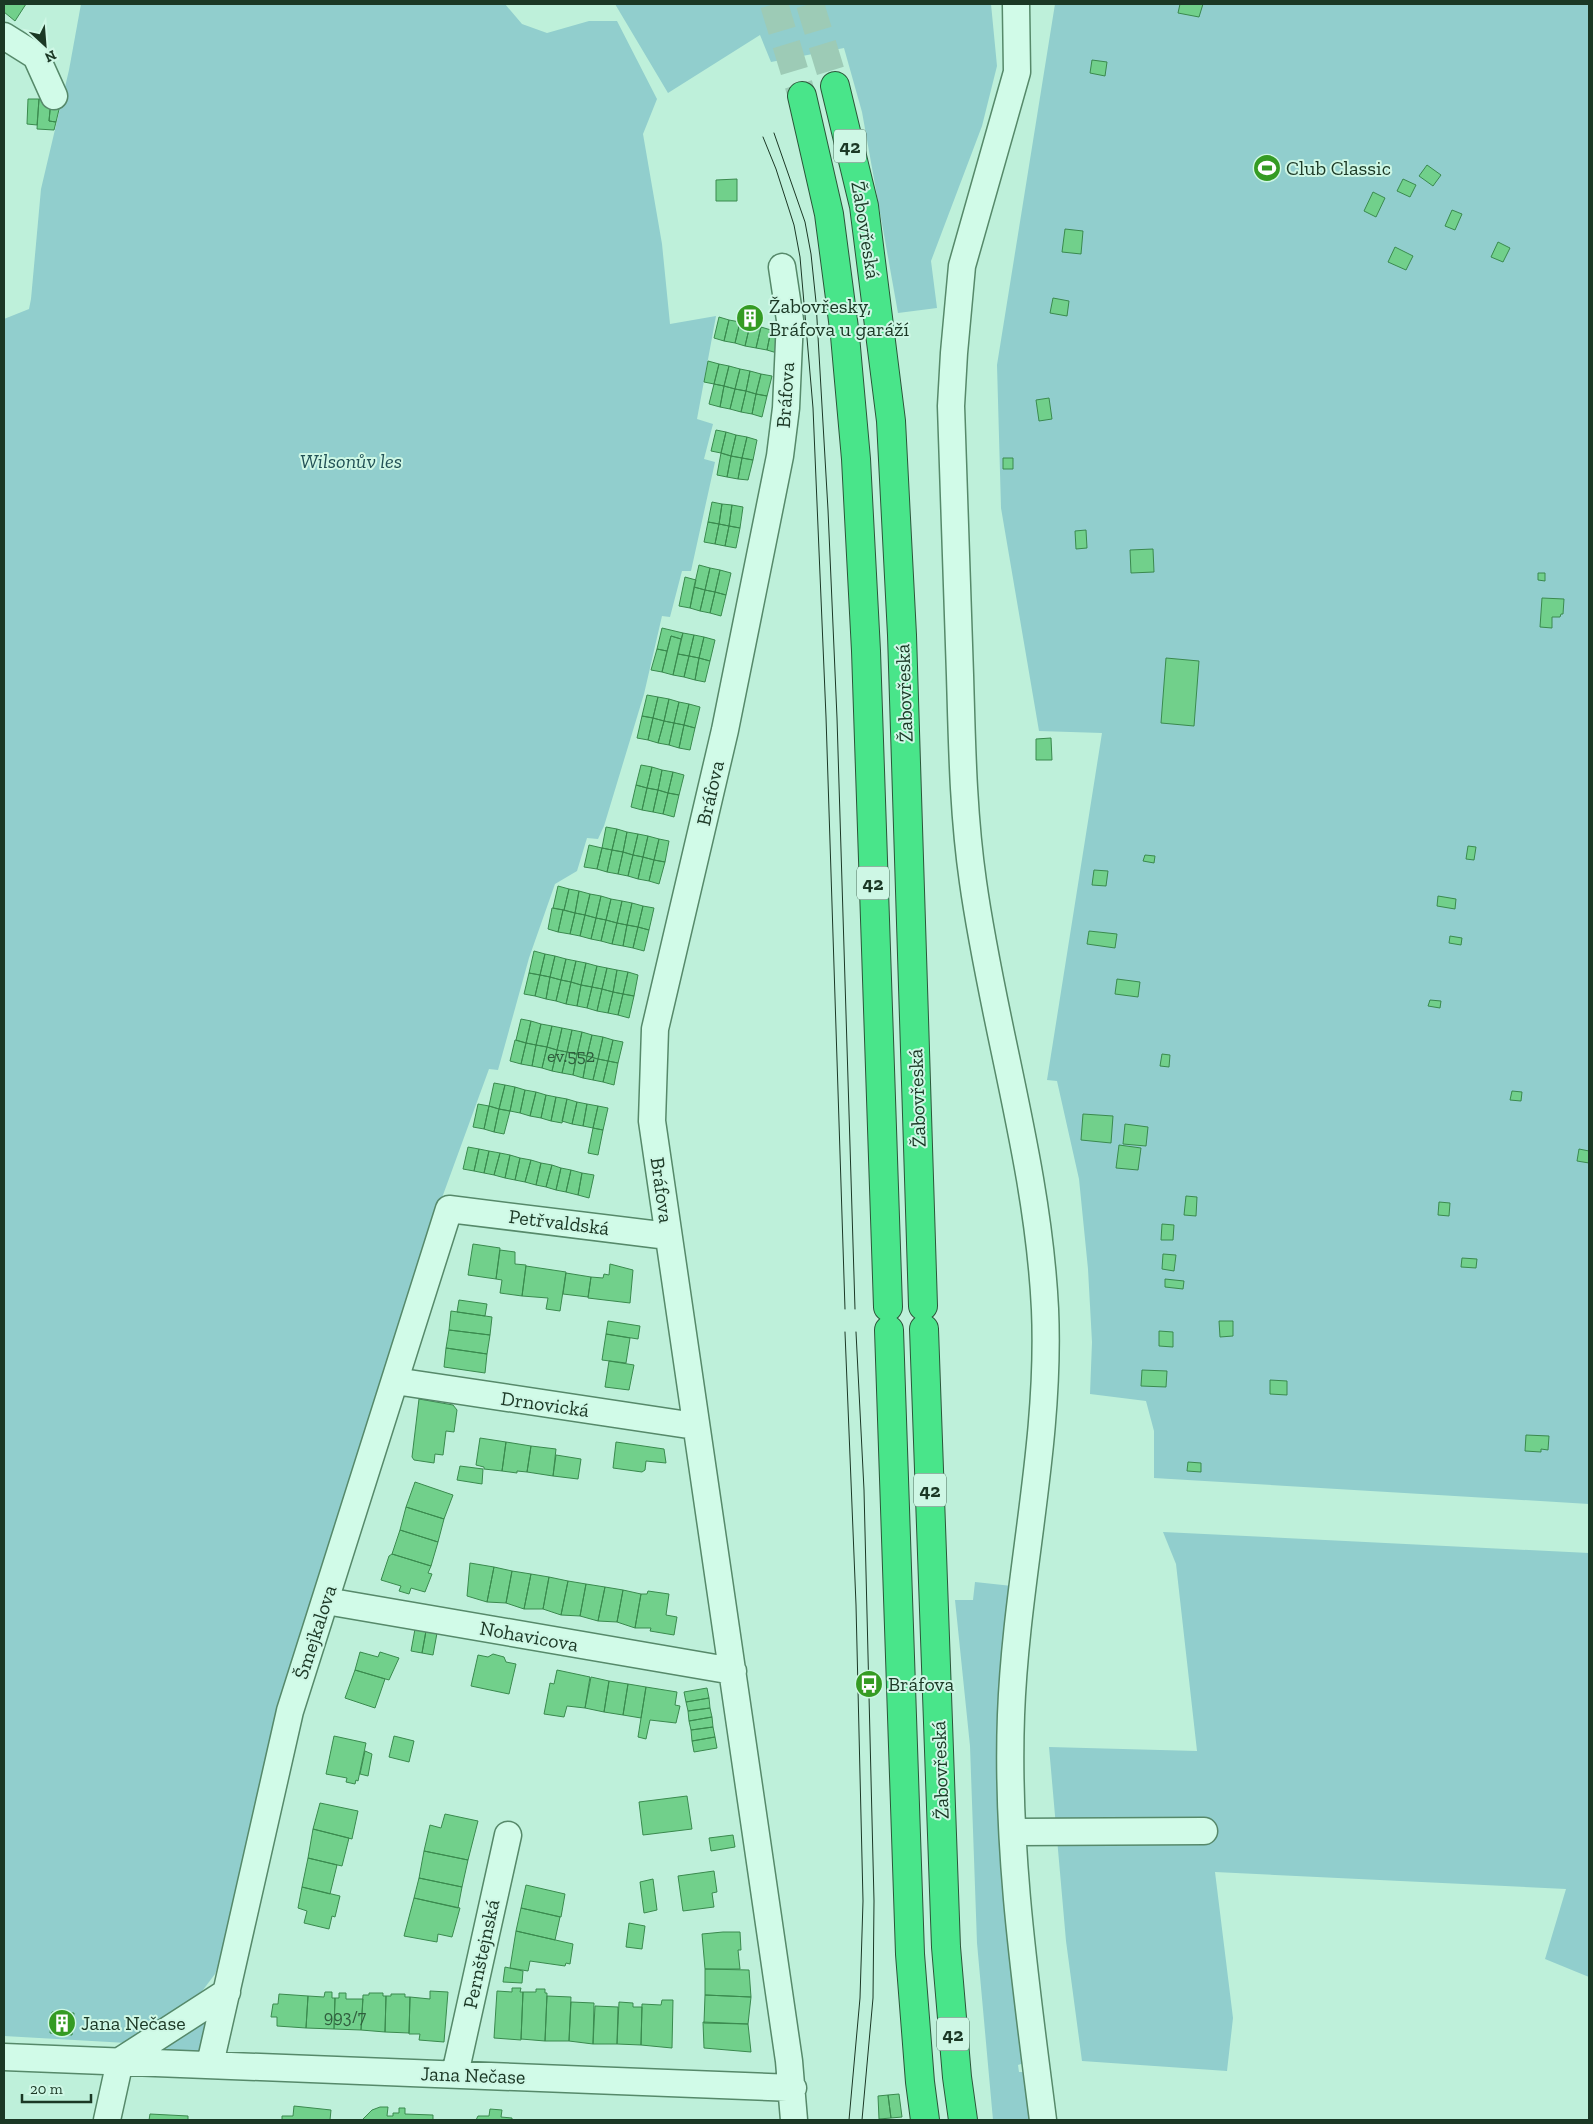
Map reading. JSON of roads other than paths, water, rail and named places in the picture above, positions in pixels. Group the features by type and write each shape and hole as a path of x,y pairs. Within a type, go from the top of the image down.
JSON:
{"highway":[{"name":"Žabovřeská","path":"835,86 864,206 891,421 902,635 946,1947 957,2077 963,2120"},
{"name":"Žabovřeská","path":"802,96 829,214 845,336 856,459 866,651 910,1954 920,2082 925,2120"}],"street":[{"path":"1016,4 1017,72 962,266 954,353 952,416 966,820 985,957 1030,1178 1039,1239 1045,1314 1042,1430 1016,1647 1011,1710 1010,1769 1013,1832 1026,1984 1043,2120"},
{"path":"4,36 36,56 54,96"},
{"name":"Bráfova","path":"782,267 790,320 786,408 780,456 725,730 655,1029 652,1121 793,2088 794,2120"},
{"name":"Petřvaldská","path":"449,1208 668,1236"},
{"name":"Šmejkalova","path":"210,2064 290,1711 449,1208"},
{"name":"Drnovická","path":"395,1381 695,1426"},
{"name":"Nohavicova","path":"326,1600 733,1672"},
{"path":"1013,1832 1204,1831"},
{"name":"Pernštejnská","path":"455,2074 508,1835"},
{"path":"107,2120 120,2061 226,1992"},
{"name":"Jana Nečase","path":"4,2057 793,2088"}],"tunnel":[{"path":"774,4 802,96"},
{"path":"810,4 835,86"}],"tram line":[{"path":"774,133 805,222 811,254 816,302 837,718 855,1309"},
{"path":"763,137 776,169 794,225 800,257 813,408 826,717 845,1309"},
{"path":"845,1332 856,1605 863,1901 860,1998 849,2120"},
{"path":"856,1332 864,1490 874,1901 873,1998 862,2120"}],"place":[{"name":"Club Classic","path":"1267,168"},
{"name":"Žabovřesky, Bráfova u garáží","path":"750,318"},
{"name":"Bráfova","path":"869,1684"},
{"name":"Jana Nečase","path":"62,2023"}],"park label":[{"name":"Wilsonův les","path":"351,461"}]}
